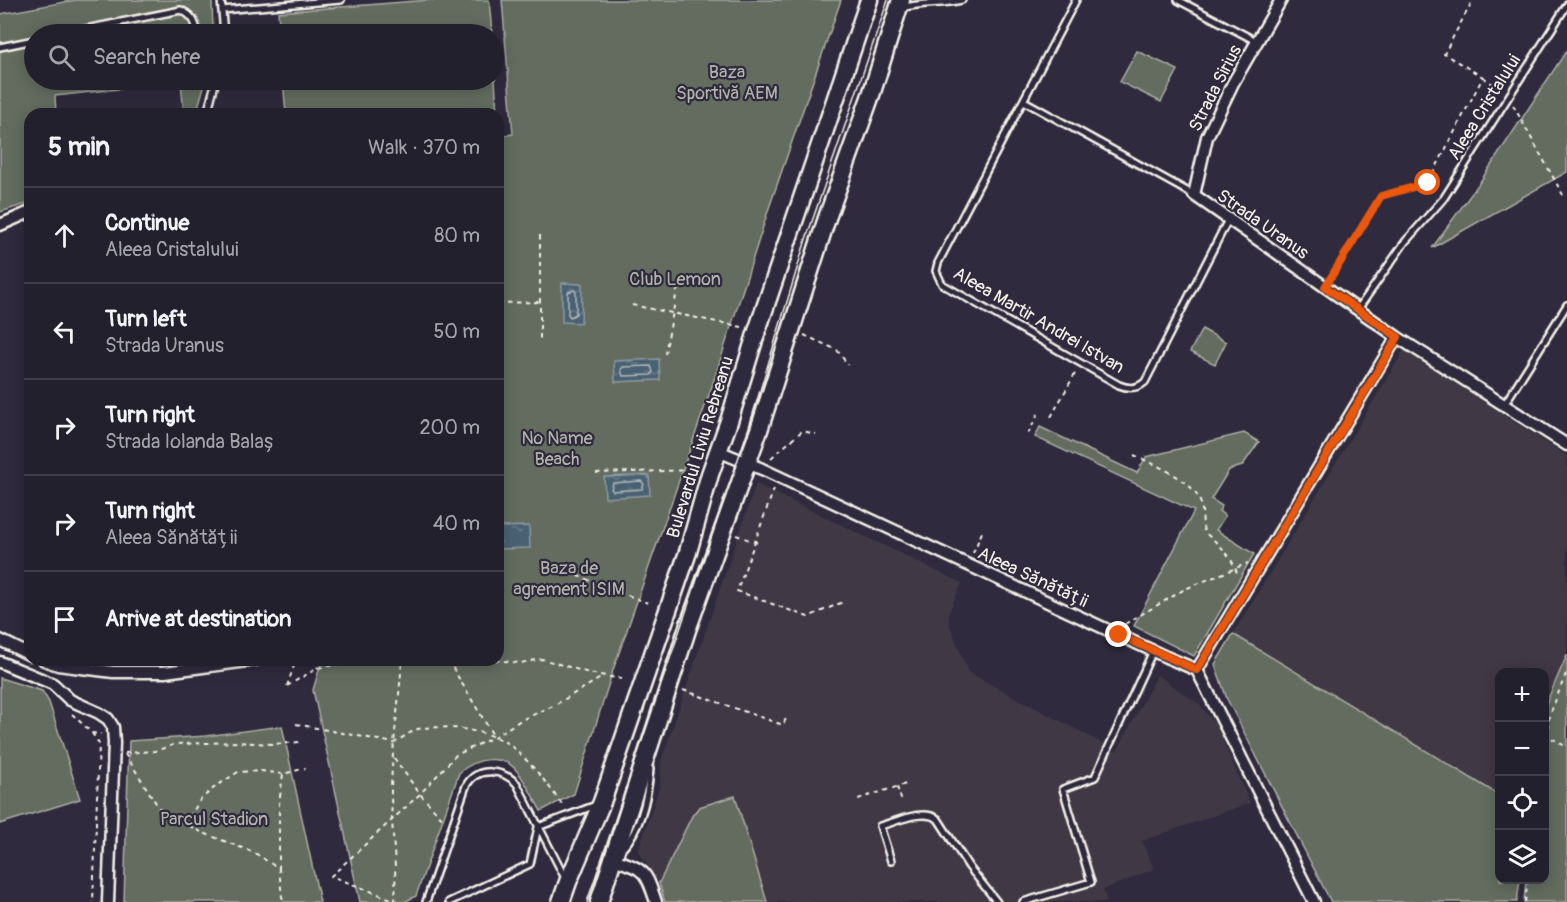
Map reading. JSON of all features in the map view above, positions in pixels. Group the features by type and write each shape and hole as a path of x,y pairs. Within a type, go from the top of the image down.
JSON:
{"main road":[{"name":"Bulevardul Liviu Rebreanu","path":"561,902 602,802 688,552 718,452 869,0"},
{"path":"599,902 687,630 747,463 899,5"}],"street":[{"name":"Strada Sirius","path":"1194,195 1207,137 1233,82 1281,0"},
{"name":"Strada Uranus","path":"1194,195 1398,337 1567,445"},
{"path":"0,225 24,215"},
{"path":"1314,902 1197,670 1398,337"},
{"name":"Aleea Sănătății","path":"718,452 747,463 1197,670"},
{"path":"0,640 24,652"},
{"path":"0,662 53,684 70,700 108,719 113,727 108,902"},
{"path":"67,666 124,672 165,672 210,666"},
{"path":"613,859 640,868 645,872 656,902"}],"lane":[{"path":"221,0 223,24"},
{"path":"222,10 341,0"},
{"path":"899,5 950,3 962,0"},
{"name":"Aleea Martir Andrei Istvan","path":"1076,0 938,263 936,271 942,284 1126,388 1139,387 1145,382 1228,220"},
{"path":"1178,0 1257,42"},
{"name":"Aleea Cristalului","path":"1358,309 1405,242 1444,198 1567,5"},
{"path":"111,24 181,10 190,15 196,24"},
{"path":"0,47 24,42"},
{"path":"209,108 213,90"},
{"name":"Strada Uranus","path":"1024,101 1194,195"},
{"path":"1504,405 1567,305"},
{"path":"1023,902 1091,882 1063,789 1095,777 1153,651"},
{"path":"426,902 469,782 477,775 486,772 496,772 510,777 517,784 568,882"},
{"path":"538,827 602,802"},
{"path":"891,861 880,826 922,814 934,816 969,867 997,902"},
{"path":"453,901 530,864 538,827"}],"path":[{"name":"Aleea Cristalului","path":"1325,287 1381,196 1428,183 1483,76 1444,54 1473,0"},
{"path":"1483,76 1508,96 1563,195"},
{"path":"540,236 540,342"},
{"path":"665,354 679,280"},
{"path":"504,303 540,302"},
{"path":"632,305 745,328"},
{"path":"804,335 837,350 848,365"},
{"path":"1051,417 1081,362"},
{"path":"1029,434 1039,412"},
{"path":"771,459 802,431 816,434"},
{"path":"1134,455 1172,474 1196,492 1202,506 1204,532 1235,563 1239,580"},
{"path":"596,473 697,470"},
{"path":"774,489 757,542 737,591 808,617 843,602"},
{"path":"973,553 983,530"},
{"path":"735,534 757,542"},
{"path":"1125,624 1185,589 1255,560"},
{"path":"552,566 648,603"},
{"path":"504,661 520,663 542,659 622,679"},
{"path":"294,666 287,686 318,668 328,666"},
{"path":"402,666 394,743 392,820 396,855 397,901 331,876 392,820 420,794 456,755 494,737 521,720 553,706 604,676"},
{"path":"452,666 494,737"},
{"path":"1548,722 1567,671"},
{"path":"682,690 783,725 787,716"},
{"path":"296,724 394,743 416,730 431,727 494,737 516,750 569,815"},
{"path":"92,733 99,744 93,902"},
{"path":"1549,736 1567,747"},
{"path":"125,753 155,751 176,744 300,742"},
{"path":"114,743 125,753 161,811 185,825 255,853 279,869"},
{"path":"394,758 420,794 452,827"},
{"path":"185,825 200,800 238,772 261,771 283,774 306,768"},
{"path":"283,774 279,804 279,869 282,897 285,902"},
{"path":"858,799 909,783"},
{"path":"897,787 902,802"},
{"path":"1525,902 1527,884"},
{"path":"280,902 282,897"}],"shaded area":[{"path":"1404,350 1567,456 1567,652 1549,695 1549,668 1495,668 1495,793 1233,634"},
{"path":"756,484 962,583 949,612 949,623 968,672 1117,751 1157,675 1199,704 1216,725 1250,803 1142,841 1154,869 1103,890 1107,902 665,902 657,879 638,851 660,785 661,761"}],"green space":[{"path":"76,0 212,0 213,24 24,24 24,90 109,90 55,96 56,108 24,108 24,205 0,212 0,14"},
{"path":"429,0 489,0 491,24 279,24 278,12"},
{"path":"502,0 841,0 769,208 712,386 613,670 574,794 541,811 524,780 511,765 496,760 472,764 459,773 416,896 404,902 360,902 313,690 320,666 504,666 504,135 513,134"},
{"path":"1567,50 1567,172 1432,248 1480,182"},
{"path":"1137,51 1178,70 1161,102 1120,82"},
{"path":"182,90 203,90 198,108 183,108"},
{"path":"284,90 496,90 497,108 285,108"},
{"path":"1202,329 1226,342 1215,364 1190,352"},
{"path":"1040,427 1137,473 1146,457 1244,433 1259,442 1242,466 1229,470 1211,499 1222,506 1219,511 1225,516 1216,530 1254,554 1194,656 1134,626 1194,511 1035,437"},
{"path":"1233,634 1495,793 1495,884 1519,884 1517,902 1331,902 1227,699 1215,664"},
{"path":"1567,655 1567,902 1524,902 1526,884 1549,884 1549,697"},
{"path":"0,678 42,691 49,702 80,799 0,824"},
{"name":"Parcul Stadion","path":"282,726 320,902 124,902 129,741 206,736"},
{"path":"735,796 767,902 665,902 659,883 692,816 699,807"}],"water":[{"path":"562,283 582,284 581,323 562,322"},
{"path":"659,359 660,380 615,382 614,361"},
{"path":"649,475 650,495 605,498 604,477"},
{"path":"529,526 530,548 504,549 504,527"}],"tram line":[{"path":"587,902 749,427 806,239 888,0"}],"route":[{"path":"1119,635 1197,670 1398,337 1325,287 1381,196 1428,183"}],"park label":[{"name":"Baza Sportivă AEM","path":"727,82"},
{"name":"Club Lemon","path":"675,279"},
{"name":"No Name Beach","path":"557,448"},
{"name":"Baza de agrement ISIM","path":"569,578"}]}
